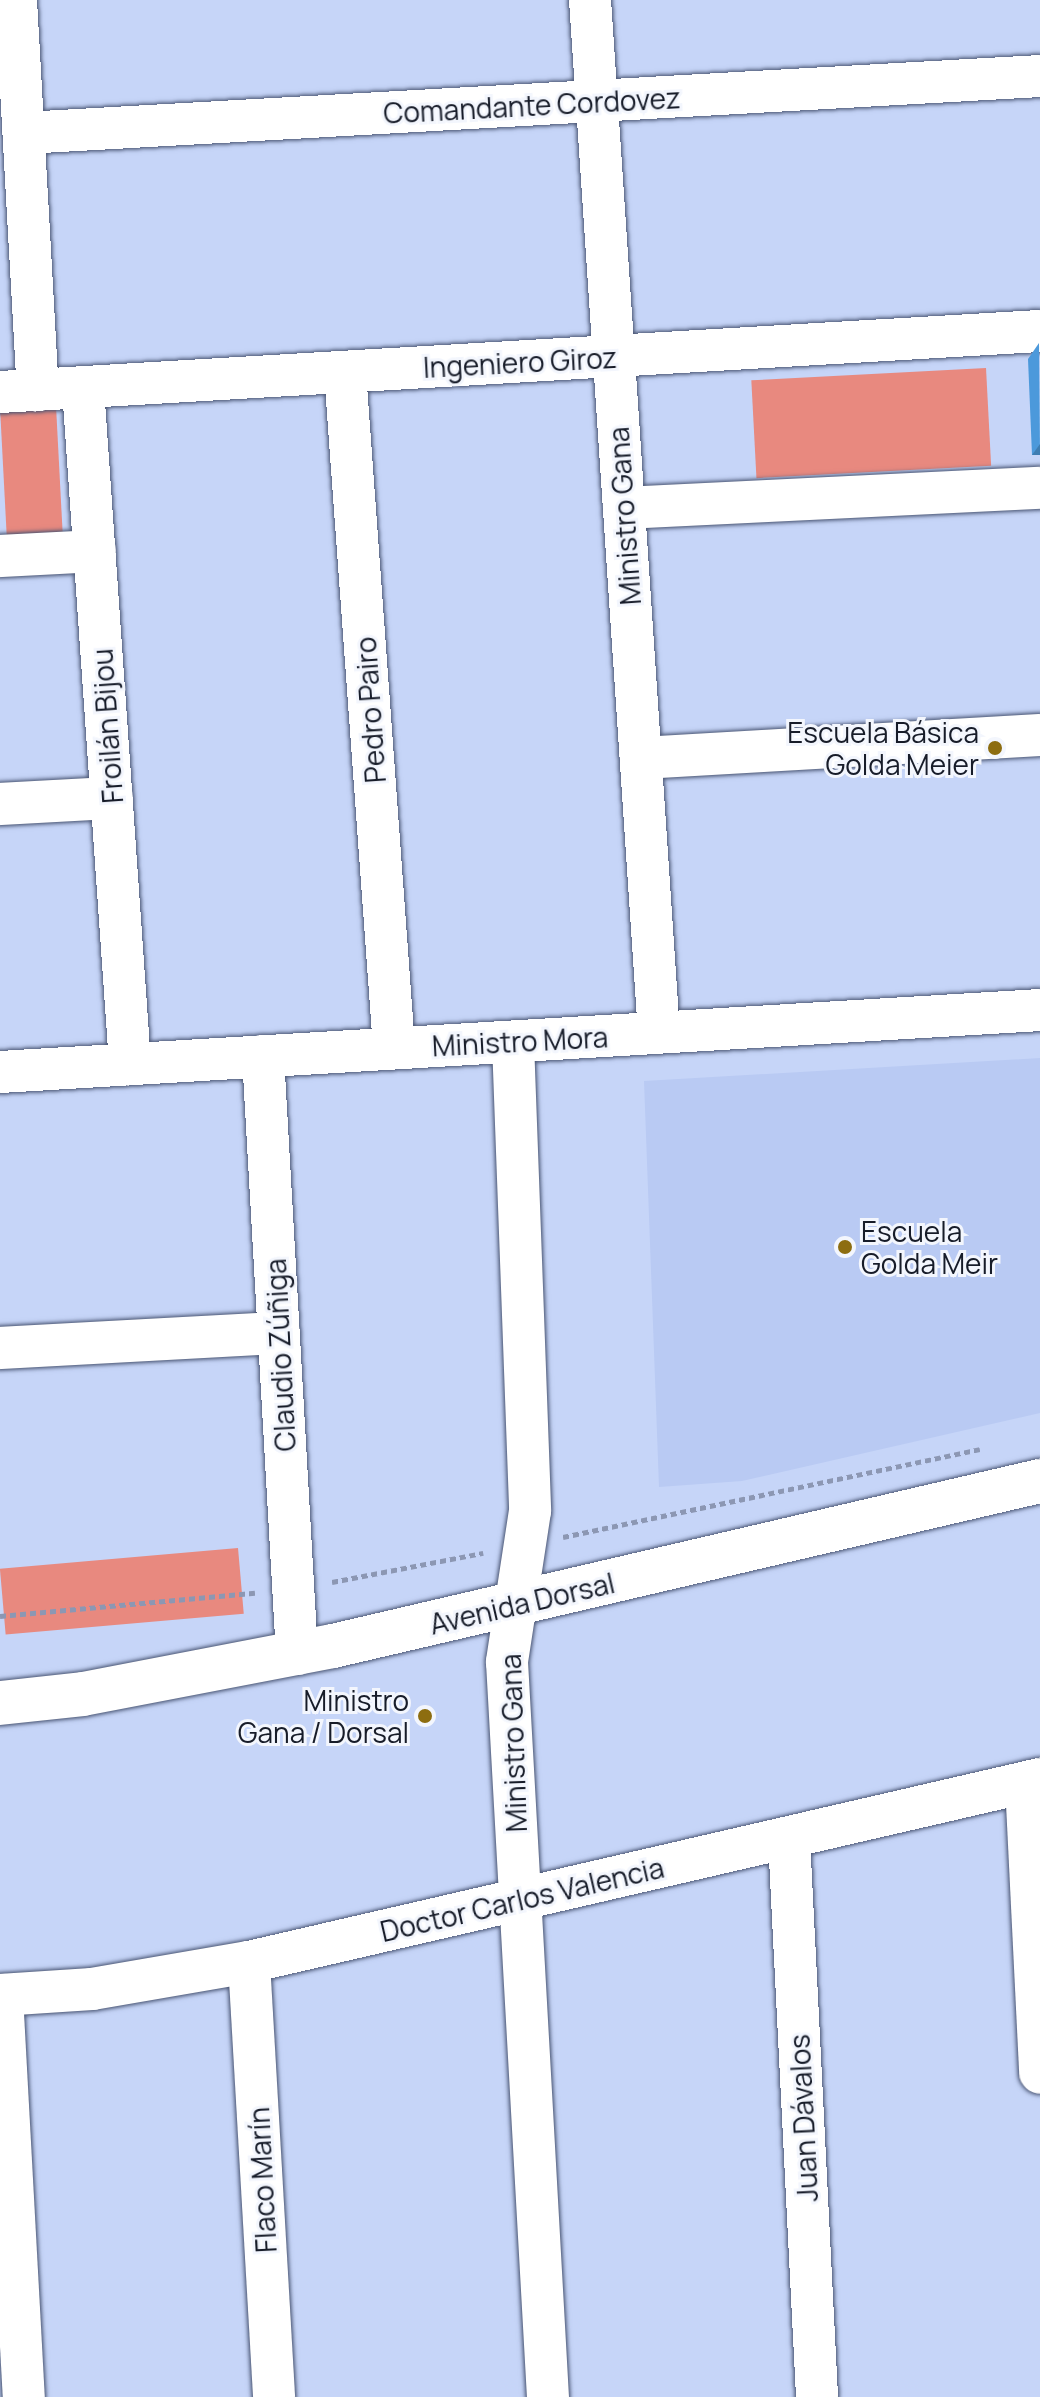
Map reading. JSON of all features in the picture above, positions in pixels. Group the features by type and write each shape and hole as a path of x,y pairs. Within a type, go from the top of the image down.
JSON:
{"street":[{"path":"16,0 24,133 19,391"},
{"name":"Ministro Gana","path":"590,0 659,1033"},
{"name":"Comandante Cordovez","path":"24,133 1040,76"},
{"name":"Ingeniero Giroz","path":"19,391 1040,331"},
{"name":"Pedro Pairo","path":"345,372 394,1048"},
{"name":"Froilán Bijou","path":"83,388 130,1064"},
{"path":"624,508 1040,488"},
{"path":"0,556 95,551"},
{"path":"641,758 1040,735"},
{"path":"0,804 112,798"},
{"name":"Ministro Mora","path":"0,1072 1040,1010"},
{"name":"Ministro Gana","path":"513,1042 530,1511 507,1662 548,2397"},
{"name":"Claudio Zúñiga","path":"263,1056 297,1654"},
{"path":"0,1348 279,1333"},
{"name":"Avenida Dorsal","path":"0,1703 83,1694 297,1654 1040,1481"},
{"path":"1033,1781 1040,2073"},
{"name":"Doctor Carlos Valencia","path":"1,1995 92,1989 249,1962 1033,1781"},
{"name":"Juan Dávalos","path":"789,1838 817,2397"},
{"name":"Flaco Marín","path":"249,1962 274,2397"},
{"path":"1,1995 24,2397"}],"path":[{"path":"526,1545 993,1447"}],"shaded area":[{"path":"986,368 991,466 756,478 751,380"},
{"path":"56,406 63,539 7,542 0,409"},
{"name":"Escuela Golda Meir","path":"1040,1058 1040,1413 742,1481 659,1487 644,1081"},
{"path":"238,1548 244,1614 6,1635 0,1569"}],"place":[{"name":"Escuela Básica Golda Meier","path":"995,748"},
{"name":"Escuela Golda Meir","path":"845,1247"},
{"name":"Ministro Gana / Dorsal","path":"425,1716"}]}
